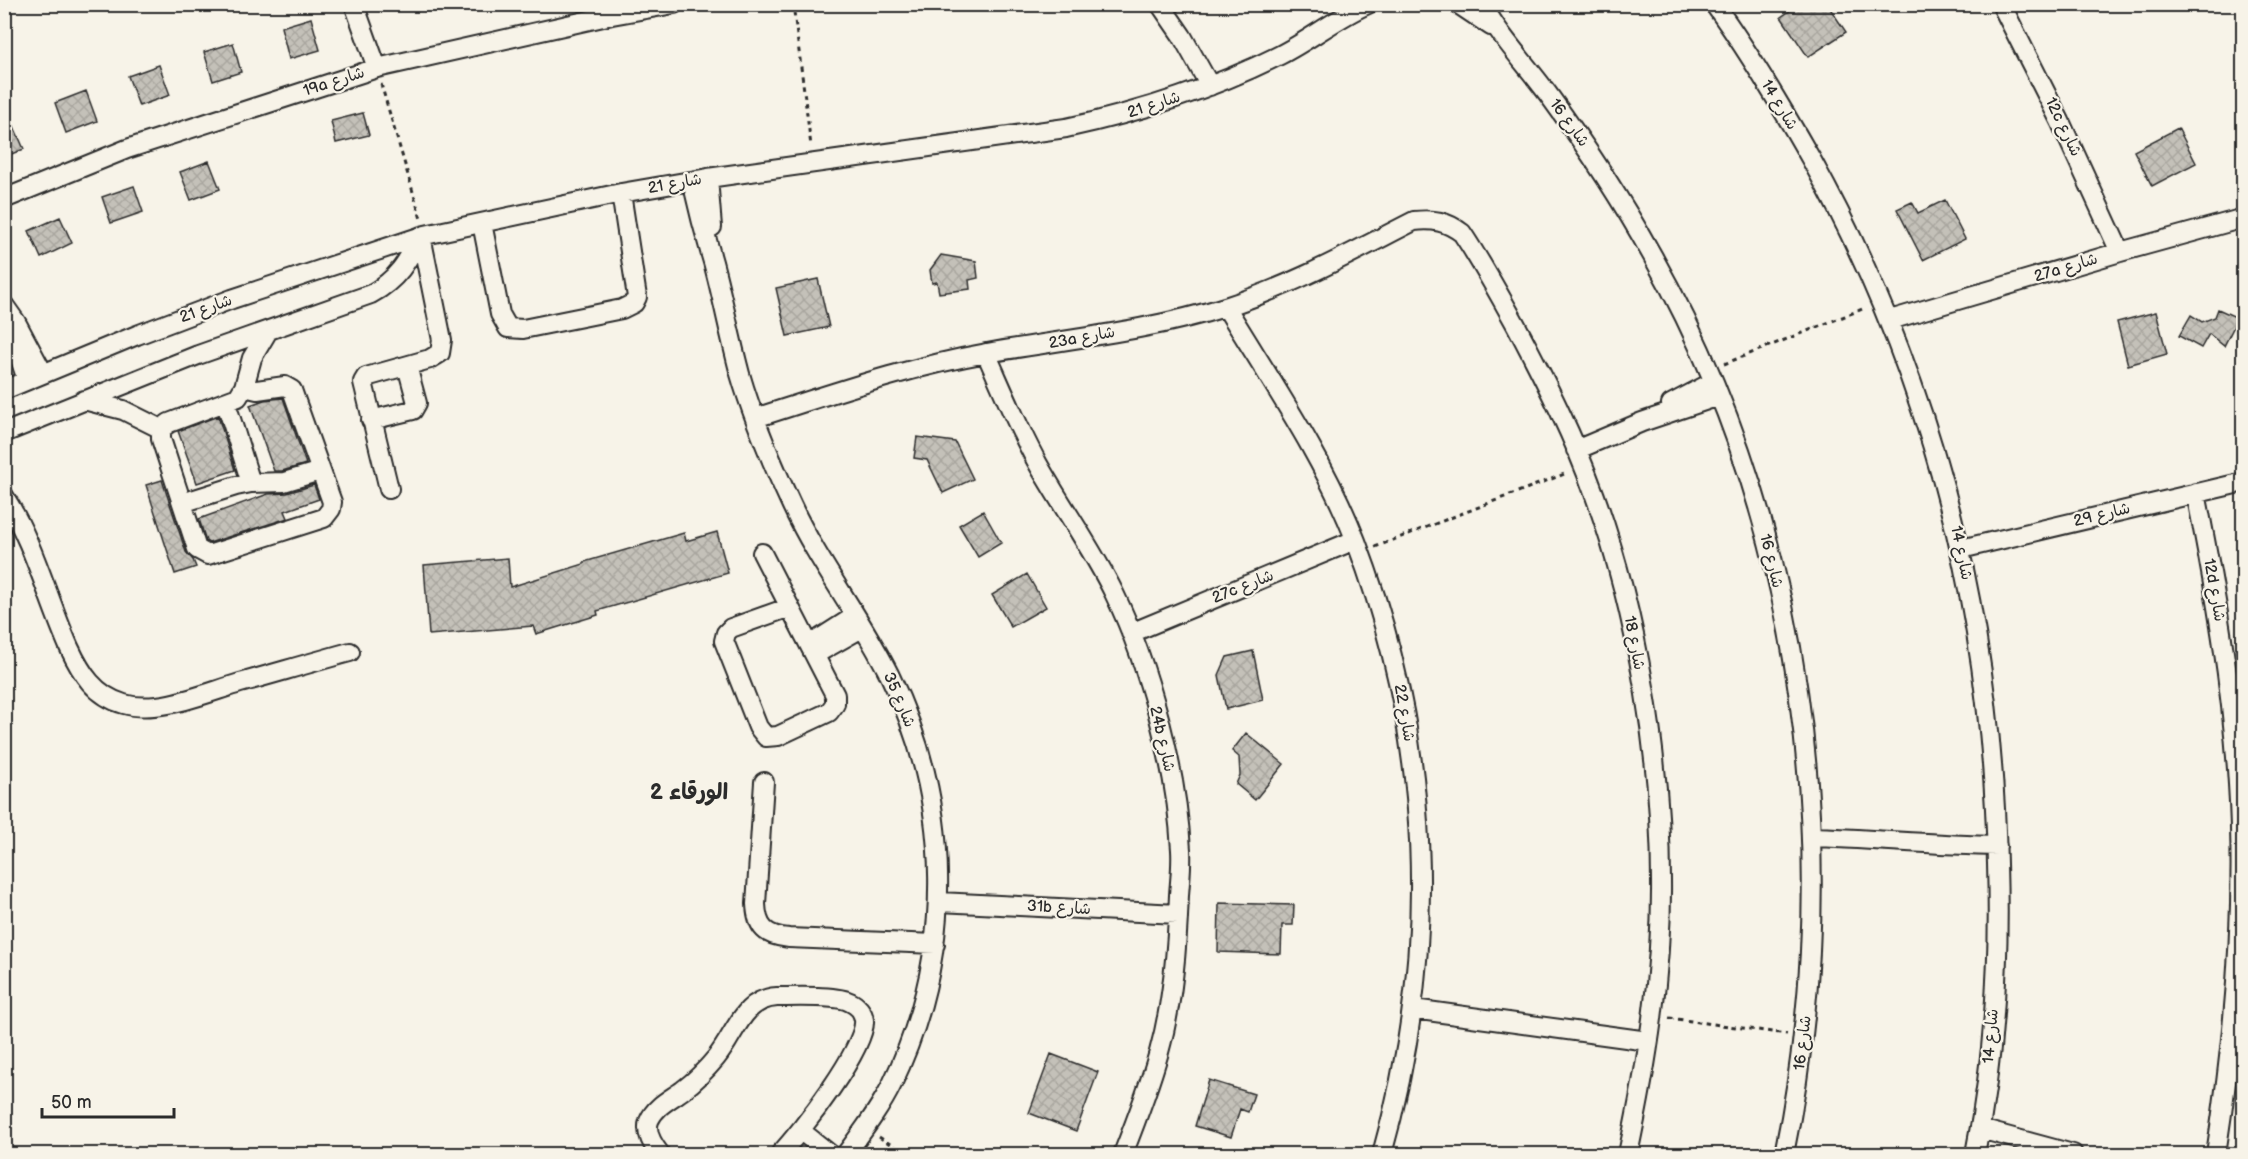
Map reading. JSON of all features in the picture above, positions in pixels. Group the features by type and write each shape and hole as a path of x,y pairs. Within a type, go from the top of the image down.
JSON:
{"street":[{"path":"354,4 377,68"},
{"name":"19a شارع","path":"4,199 127,149 377,68 610,10 674,4"},
{"name":"شارع 21","path":"4,390 232,299 423,235 621,193 700,179 1066,128 1114,117 1203,89 1282,54 1354,8 1368,4"},
{"name":"شارع 16","path":"1458,4 1500,34"},
{"name":"شارع 16","path":"1482,4 1500,34 1583,142 1654,259 1713,383 1743,457 1765,533 1783,608 1797,684 1806,760 1812,844 1812,928 1804,1036 1784,1155"},
{"name":"شارع 14","path":"1714,4 1795,130 1835,202 1890,320 1930,433 1961,549 1979,645 1991,743 1997,839 1998,913 1995,984 1990,1054 1975,1155"},
{"name":"12c شارع","path":"2001,4 2060,121 2120,252"},
{"path":"1165,12 1203,89"},
{"name":"شارع 35","path":"700,179 706,244 712,259 738,365 755,418 793,509 889,674 912,728 924,773 937,843 939,902 935,945 925,995 911,1042 891,1087 846,1155"},
{"path":"482,223 500,314 508,328 523,329 622,309 629,307 637,297 621,193"},
{"name":"27a شارع","path":"1890,320 2244,218"},
{"name":"شارع 18","path":"1399,229 1414,221 1431,219 1448,223 1462,233 1529,350 1580,458 1595,497 1625,596 1644,690 1656,785 1662,881 1659,961 1628,1155"},
{"name":"23a شارع","path":"755,418 880,379 986,353 1108,333 1226,307 1315,273 1399,229"},
{"path":"4,433 84,400 363,298 386,286 399,274 423,235"},
{"path":"389,489 371,420 364,379 436,357 442,347 423,235"},
{"path":"4,306 35,377"},
{"name":"شارع 22","path":"1226,307 1322,468 1358,546 1378,605 1396,670 1409,738 1417,805 1421,874 1420,942 1413,1009 1398,1099 1382,1155"},
{"path":"161,429 169,423 238,397 244,387 252,358 268,331"},
{"name":"24b شارع","path":"986,353 1022,434 1114,593 1131,633 1155,703 1172,776 1181,850 1172,984 1159,1051 1140,1112 1122,1155"},
{"path":"371,420 413,410 416,407 417,403 407,366"},
{"path":"1580,458 1642,422 1662,417 1713,383"},
{"path":"161,429 161,439 196,549 208,555 214,554 324,518 329,514 332,502 292,390 285,386 257,390 244,387"},
{"path":"84,400 123,410 161,429"},
{"path":"226,403 251,483"},
{"path":"182,503 251,483 284,482 320,471"},
{"name":"شارع 29","path":"1961,549 2244,482"},
{"name":"12d شارع","path":"2196,493 2221,623 2231,704 2238,785 2241,866 2239,948 2233,1029 2216,1155"},
{"path":"4,496 28,541 68,645 81,672 89,683 112,700 136,707 170,704 350,652"},
{"name":"27c شارع","path":"1131,633 1358,546"},
{"path":"762,553 836,695 835,704 830,712 778,736 766,737 758,727 724,640 731,628 789,606"},
{"path":"813,649 859,622"},
{"path":"764,783 756,918 764,930 775,937 935,945"},
{"path":"1812,844 1881,839 1902,843 1926,843 1997,839"},
{"name":"31b شارع","path":"939,902 1178,914"},
{"path":"660,1155 649,1136 648,1123 654,1111 701,1075 730,1040 748,1009 756,1002 777,997 849,1000 859,1008 864,1019 862,1031 840,1074 780,1155"},
{"path":"1413,1009 1648,1041"},
{"path":"1980,1129 2073,1155"},
{"path":"797,1135 811,1155"},
{"path":"797,1135 830,1155"}],"path":[{"path":"793,4 813,163"},
{"path":"377,68 423,235"},
{"path":"1713,383 1881,302"},
{"path":"1358,546 1580,458"},
{"path":"1652,1015 1804,1036"},
{"path":"865,1128 906,1155"}],"building":[{"path":"1800,4 1827,4 1846,32 1808,57 1781,17"},
{"path":"311,18 320,50 289,59 281,27"},
{"path":"233,43 241,72 213,81 204,52"},
{"path":"159,65 170,95 139,106 128,76"},
{"path":"86,91 97,121 66,133 55,103"},
{"path":"4,104 24,149 4,157"},
{"path":"363,113 369,135 336,143 331,121"},
{"path":"2178,128 2196,163 2152,186 2134,151"},
{"path":"209,161 220,189 191,200 180,172"},
{"path":"134,186 143,212 111,223 102,197"},
{"path":"1945,200 1965,239 1923,260 1897,209 1912,202 1918,213"},
{"path":"60,217 72,243 41,258 29,231"},
{"path":"941,255 976,261 978,278 969,280 970,289 939,293 937,282 932,283 930,270"},
{"path":"818,279 829,327 787,336 776,288"},
{"path":"2218,309 2238,318 2224,346 2209,334 2201,348 2179,336 2191,315 2202,322 2215,317"},
{"path":"2156,312 2167,354 2128,365 2117,322"},
{"path":"283,398 306,464 274,471 250,405 264,400"},
{"path":"218,416 235,470 197,483 178,431"},
{"path":"917,437 955,442 973,479 943,493 927,460 914,458"},
{"path":"162,480 186,552 196,567 175,574 146,485"},
{"path":"314,485 319,499 285,511 288,518 209,543 206,541 199,519 268,494 287,493"},
{"path":"983,511 1001,543 978,557 959,525"},
{"path":"717,532 728,573 597,611 598,615 536,634 533,626 429,635 424,565 508,558 510,587 584,564 584,562 684,533 686,541"},
{"path":"1027,574 1046,607 1011,627 992,595"},
{"path":"1253,651 1263,700 1226,709 1219,675 1227,657"},
{"path":"1246,733 1284,764 1255,800 1236,784 1240,775 1239,757 1232,751"},
{"path":"1219,903 1294,905 1293,925 1282,925 1281,954 1218,952"},
{"path":"1051,1054 1098,1072 1076,1131 1029,1113"},
{"path":"1209,1080 1254,1094 1248,1112 1240,1109 1231,1137 1195,1126"}],"district":[{"name":"الورقاء 2","path":"689,792"}]}
